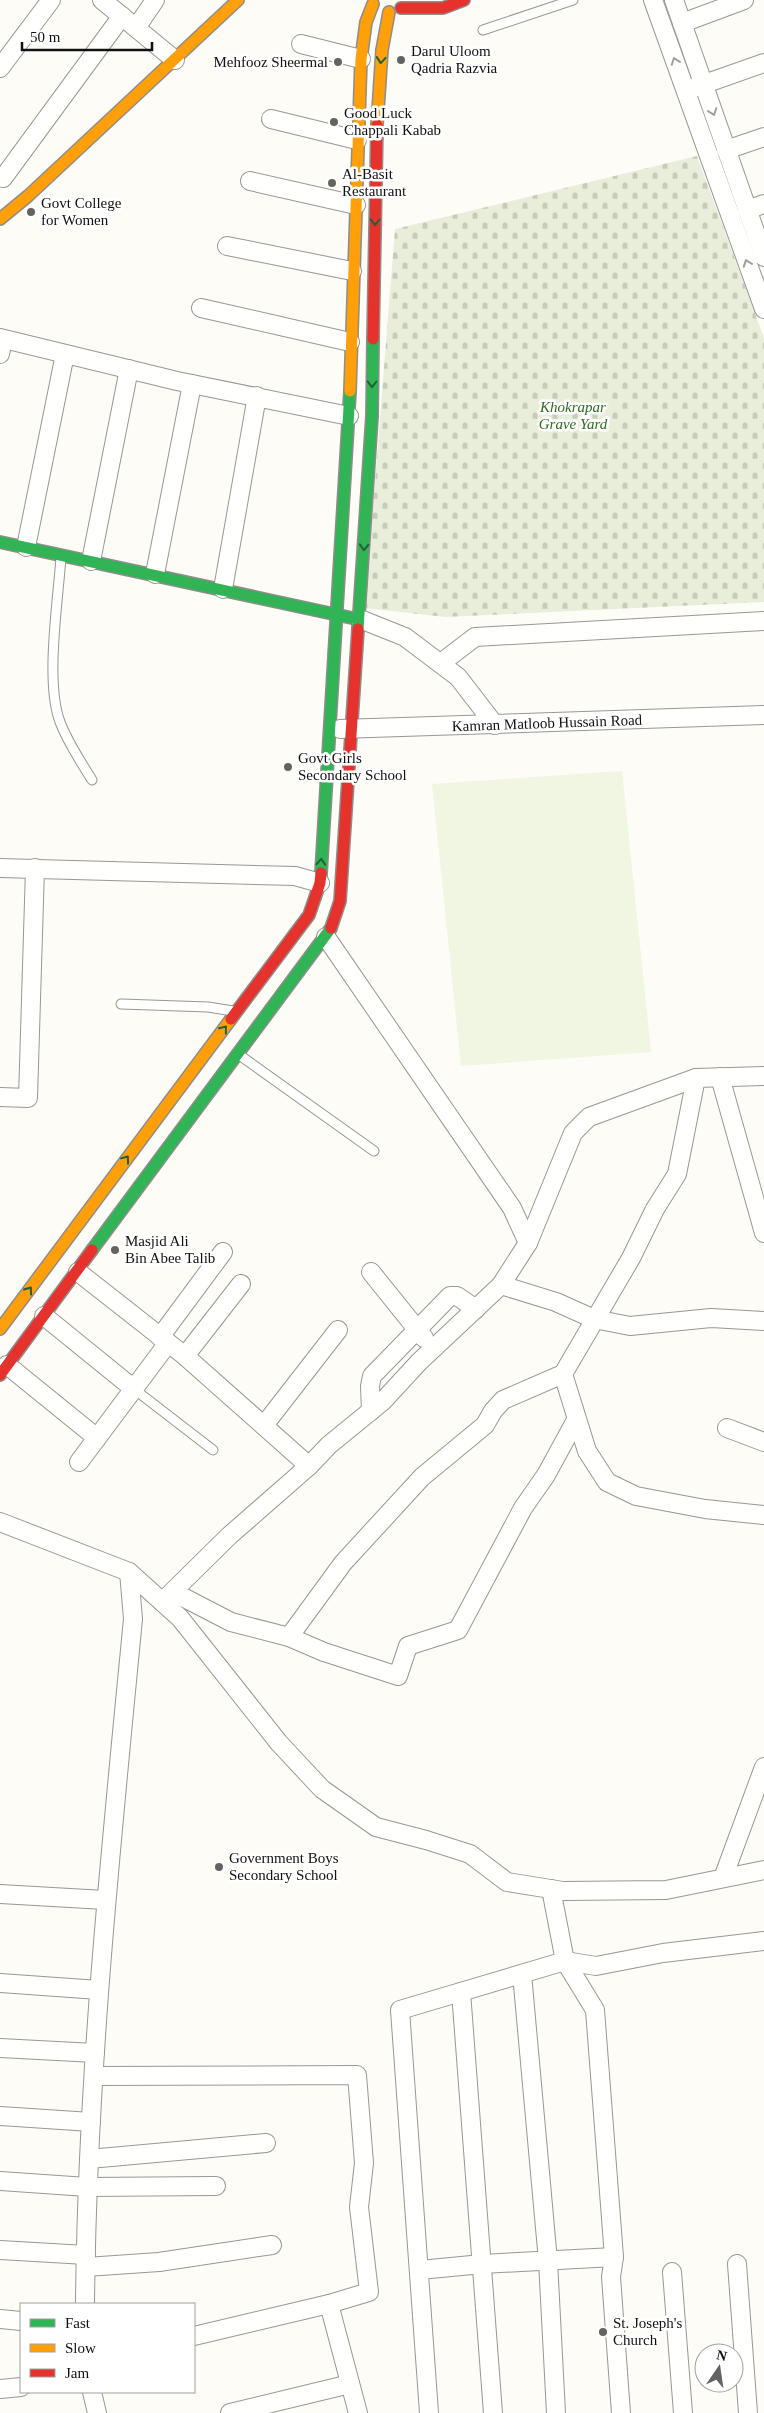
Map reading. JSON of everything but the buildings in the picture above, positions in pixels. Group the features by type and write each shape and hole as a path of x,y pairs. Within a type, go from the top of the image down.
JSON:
{"main road":[{"path":"0,219 28,196 176,60 238,0"},
{"path":"371,2 377,8 390,12 405,4 443,8 464,0"},
{"path":"4,1370 78,1272 238,1012 309,915 320,883 349,416 352,272 361,59 371,2"},
{"path":"0,1329 184,1102 236,1053 326,937 335,921 340,901 353,728 372,416 377,99 382,50 390,12"},
{"path":"0,542 360,619"}],"street":[{"path":"0,68 51,0"},
{"path":"102,0 176,60"},
{"path":"136,28 155,0"},
{"path":"653,0 764,309"},
{"path":"674,0 726,150 756,207 764,258"},
{"path":"682,23 744,0"},
{"path":"28,196 2,177 122,16"},
{"path":"301,44 361,59"},
{"path":"685,91 764,63"},
{"path":"271,119 358,140"},
{"path":"726,150 764,137"},
{"path":"250,181 356,204"},
{"path":"227,246 352,272"},
{"path":"201,308 350,342"},
{"path":"1,344 65,354 192,384 349,416"},
{"path":"26,547 65,354"},
{"path":"91,561 129,369"},
{"path":"155,574 192,384"},
{"path":"224,589 257,396"},
{"path":"360,619 405,637 458,676 496,725"},
{"path":"440,663 475,637 764,621"},
{"name":"Kamran Matloob Hussain Road","path":"330,729 764,715"},
{"path":"0,868 295,876 320,883"},
{"path":"0,1097 28,1098 35,868"},
{"path":"326,937 512,1208 528,1243"},
{"path":"167,1597 229,1536 309,1466 329,1445 371,1411 501,1285 528,1243 573,1133 579,1125 589,1117 696,1078 764,1076"},
{"path":"720,1077 764,1234"},
{"path":"289,1636 343,1562 422,1477 485,1425 503,1400 563,1374 631,1258 655,1209 676,1174 696,1078"},
{"path":"79,1462 134,1389 164,1340 223,1252"},
{"path":"78,1272 185,1356 265,1424 309,1466"},
{"path":"371,1272 433,1349"},
{"path":"185,1356 241,1284"},
{"path":"501,1285 556,1302 594,1319 630,1326 711,1318 764,1321"},
{"path":"371,1411 370,1386 372,1376 450,1296 457,1296 476,1309"},
{"path":"44,1316 134,1389"},
{"path":"265,1424 338,1330"},
{"path":"4,1370 97,1438"},
{"path":"563,1374 587,1450 607,1482 636,1496 706,1509 764,1515"},
{"path":"0,1522 129,1572 167,1597 231,1622 289,1636 324,1652 398,1676 408,1646 458,1630 523,1508 546,1475 576,1420"},
{"path":"727,1428 764,1442"},
{"path":"86,2303 87,2187 105,1900 133,1619 129,1572"},
{"path":"167,1597 186,1625 280,1743 322,1789 376,1827 470,1854 507,1882 563,1891 666,1890 764,1870"},
{"path":"723,1878 764,1767"},
{"path":"551,1889 565,1961 595,2010 614,2257 611,2277 622,2413"},
{"path":"0,1894 105,1900"},
{"path":"429,2413 400,2010 565,1961 596,1966 663,1952 764,1941"},
{"path":"522,1974 548,2261 556,2413"},
{"path":"0,1983 99,1990"},
{"path":"461,1992 493,2413"},
{"path":"0,2048 95,2053"},
{"path":"94,2076 357,2074 364,2163 359,2207 369,2292 329,2304 195,2336"},
{"path":"0,2116 91,2122"},
{"path":"89,2159 266,2143"},
{"path":"0,2181 87,2187 216,2186"},
{"path":"0,2250 86,2261 159,2262 272,2246"},
{"path":"420,2270 482,2264 614,2257"},
{"path":"737,2264 748,2413"},
{"path":"672,2272 683,2413"},
{"path":"329,2304 358,2413"},
{"path":"0,2320 20,2321"},
{"path":"230,2413 350,2384"},
{"path":"0,2389 20,2386"},
{"path":"92,2393 97,2413"}],"lane":[{"path":"483,30 573,0"},
{"path":"61,554 53,683 60,722 92,780"},
{"path":"121,1004 208,1007 238,1012"},
{"path":"236,1053 374,1151"},
{"path":"134,1389 213,1450"}],"green space":[{"name":"Khokrapar Grave Yard","path":"697,156 764,338 764,602 445,617 365,608 395,229"},
{"path":"622,771 651,1052 461,1066 432,784"}],"traffic: fast":[{"path":"358,629 372,416 373,339"},
{"path":"321,873 350,391"},
{"path":"0,542 352,618"},
{"path":"92,1250 331,928"}],"traffic: slow":[{"path":"0,219 28,196 238,0"},
{"path":"350,391 361,59 366,22 373,4"},
{"path":"377,125 382,50 389,12"},
{"path":"0,1329 231,1019"}],"traffic: jam":[{"path":"401,8 443,8 464,0"},
{"path":"373,339 377,125"},
{"path":"331,928 340,901 358,629"},
{"path":"231,1019 309,915 320,883 321,873"},
{"path":"0,1375 92,1250"}],"place":[{"name":"Darul Uloom Qadria Razvia","path":"401,60"},
{"name":"Mehfooz Sheermal","path":"338,62"},
{"name":"Good Luck Chappali Kabab","path":"334,122"},
{"name":"Al-Basit Restaurant","path":"332,183"},
{"name":"Govt College for Women","path":"31,212"},
{"name":"Govt Girls Secondary School","path":"288,767"},
{"name":"Masjid Ali Bin Abee Talib","path":"115,1250"},
{"name":"Government Boys Secondary School","path":"219,1867"},
{"name":"St. Joseph's Church","path":"603,2332"}]}
